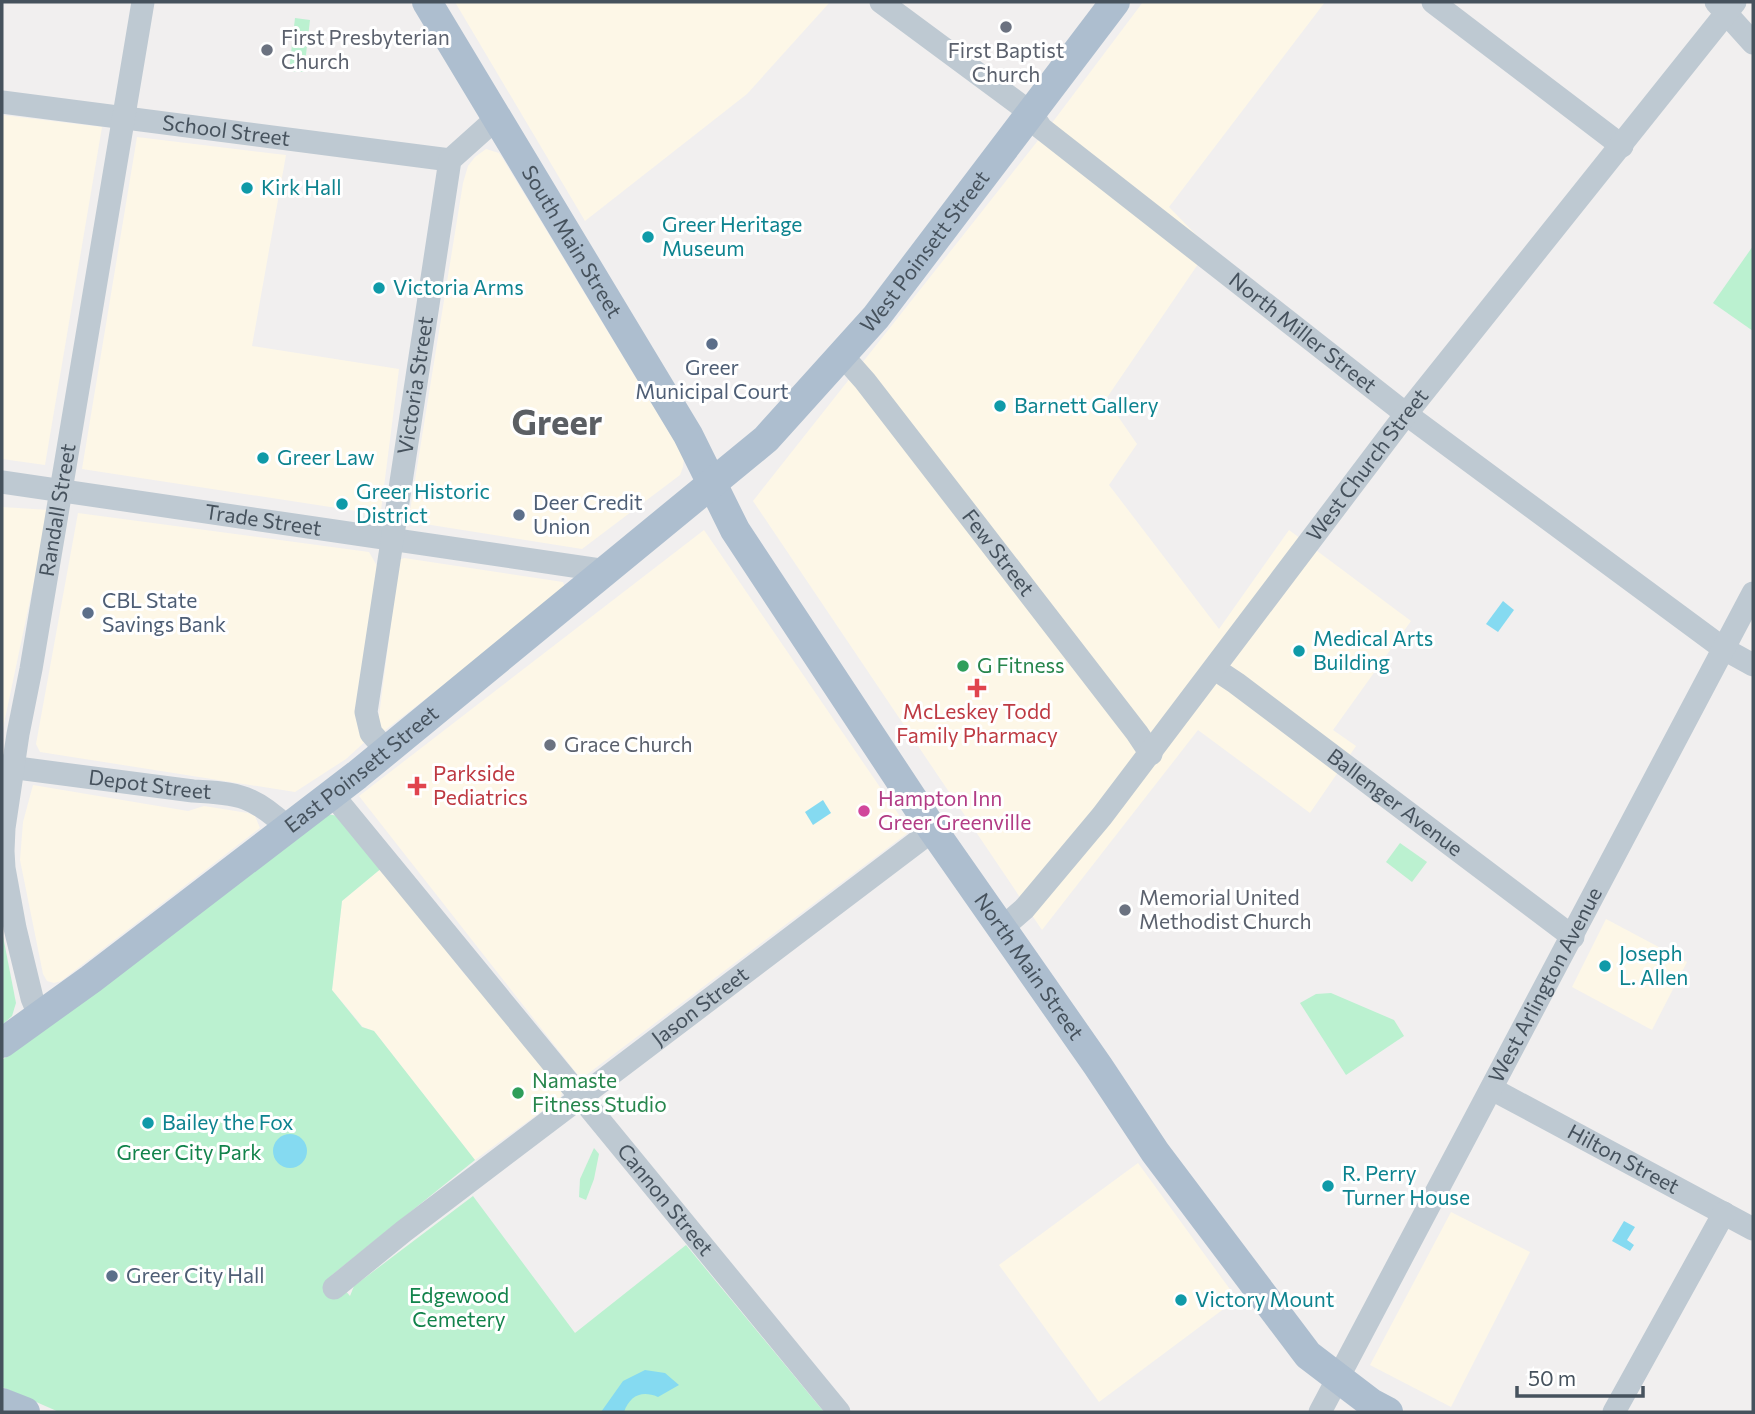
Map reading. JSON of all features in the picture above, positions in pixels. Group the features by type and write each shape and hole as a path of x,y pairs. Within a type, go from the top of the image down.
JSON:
{"main road":[{"name":"South Main Street","path":"427,2 688,435 712,484"},
{"name":"West Poinsett Street","path":"712,484 766,439 876,317 1115,2"},
{"name":"East Poinsett Street","path":"2,1043 92,979 387,751 577,580 607,571 712,484"},
{"name":"North Main Street","path":"712,484 735,530 933,830 1155,1152 1234,1261 1308,1355 1388,1412"},
{"path":"2,1403 25,1412"}],"street":[{"name":"Randall Street","path":"38,1015 4,868 7,767 61,490 143,2"},
{"name":"North Miller Street","path":"881,2 1031,113 1041,128 1406,414 1724,649 1753,665"},
{"path":"1433,2 1622,146"},
{"path":"1726,5 1753,43"},
{"name":"West Church Street","path":"1001,929 1035,895 1151,754 1406,414 1622,146 1726,5"},
{"name":"School Street","path":"2,102 450,160"},
{"path":"450,160 498,117"},
{"name":"Victoria Street","path":"387,751 371,733 366,712 450,160"},
{"name":"Few Street","path":"842,355 865,381 1151,754"},
{"name":"Trade Street","path":"2,482 391,541 577,580"},
{"name":"West Arlington Avenue","path":"1320,1412 1753,593"},
{"name":"Ballenger Avenue","path":"1215,669 1573,937"},
{"name":"Depot Street","path":"7,767 218,792 253,800 288,828"},
{"name":"Cannon Street","path":"332,794 839,1412"},
{"name":"Jason Street","path":"334,1288 404,1231 933,830"},
{"name":"Hilton Street","path":"1492,1089 1753,1229"},
{"path":"1614,1412 1724,1213"}],"shaded area":[{"path":"455,2 830,2 747,94 585,221"},
{"path":"1143,2 1325,2 1169,207 1209,248 1106,399 1137,444 1109,485 1219,629 1289,530 1411,621 1333,730 1356,746 1310,813 1198,730 1042,930 753,501 1055,119"},
{"path":"2,115 102,127 45,465 2,459"},
{"path":"137,137 286,155 252,346 399,369 381,510 376,514 82,469"},
{"path":"486,149 499,153 503,159 684,457 680,475 582,549 412,522 409,517 463,183 468,166"},
{"path":"2,507 49,510 2,733"},
{"path":"78,513 369,552 377,566 356,714 368,739 346,759 295,792 40,752 36,744"},
{"path":"704,530 910,831 581,1079 359,796"},
{"path":"404,558 563,582 566,590 384,731 378,724 399,560"},
{"path":"33,785 188,811 204,806 248,813 255,816 260,828 61,981 54,983 47,981 43,974 20,860 23,822"},
{"path":"383,867 461,970 563,1086 561,1097 475,1160 374,1031 363,1027 332,990 342,901"},
{"path":"1606,919 1687,962 1652,1030 1572,987"},
{"path":"1138,1163 1237,1299 1099,1402 999,1265"},
{"path":"1451,1212 1530,1252 1451,1407 1370,1365"}],"green space":[{"path":"295,18 310,20 304,72 289,71"},
{"path":"1753,246 1753,331 1713,303"},
{"name":"Greer City Park","path":"326,814 339,816 383,867 342,901 332,990 362,1027 374,1031 475,1160 332,1275 350,1296 354,1286 473,1196 575,1333 686,1245 824,1412 59,1412 2,1387 2,1060"},
{"path":"1400,843 1427,862 1412,882 1386,862"},
{"path":"2,931 16,1003 12,1016 2,1025"},
{"path":"1331,993 1394,1020 1404,1036 1346,1075 1300,1003 1316,994"},
{"path":"594,1148 599,1154 586,1200 579,1197 580,1179"}],"water":[{"path":"1503,601 1514,610 1498,632 1486,624"},
{"path":"823,800 831,813 813,825 805,812"},
{"path":"290,1134 302,1139 307,1151 302,1163 290,1168 278,1163 273,1151 278,1139"},
{"path":"1624,1221 1635,1227 1627,1240 1634,1245 1630,1251 1612,1241"},
{"path":"645,1370 665,1373 679,1385 658,1397 641,1394 629,1402 624,1412 601,1412 623,1381"}],"place":[{"name":"First Baptist Church","path":"1006,27"},
{"name":"First Presbyterian Church","path":"267,50"},
{"name":"Kirk Hall","path":"247,188"},
{"name":"Greer Heritage Museum","path":"648,237"},
{"name":"Victoria Arms","path":"379,288"},
{"name":"Greer Municipal Court","path":"712,344"},
{"name":"Barnett Gallery","path":"1000,406"},
{"name":"Greer Law","path":"263,458"},
{"name":"Greer Historic District","path":"342,504"},
{"name":"Deer Credit Union","path":"519,515"},
{"name":"CBL State Savings Bank","path":"88,613"},
{"name":"Medical Arts Building","path":"1299,651"},
{"name":"G Fitness","path":"963,666"},
{"name":"McLeskey Todd Family Pharmacy","path":"977,688"},
{"name":"Grace Church","path":"550,745"},
{"name":"Parkside Pediatrics","path":"417,786"},
{"name":"Hampton Inn Greer Greenville","path":"864,811"},
{"name":"Memorial United Methodist Church","path":"1125,910"},
{"name":"Joseph L. Allen","path":"1605,966"},
{"name":"Namaste Fitness Studio","path":"518,1093"},
{"name":"Bailey the Fox","path":"148,1123"},
{"name":"R. Perry Turner House","path":"1328,1186"},
{"name":"Greer City Hall","path":"112,1276"},
{"name":"Victory Mount","path":"1181,1300"}],"district":[{"name":"Greer","path":"557,423"}],"park label":[{"name":"Edgewood Cemetery","path":"459,1308"}]}
